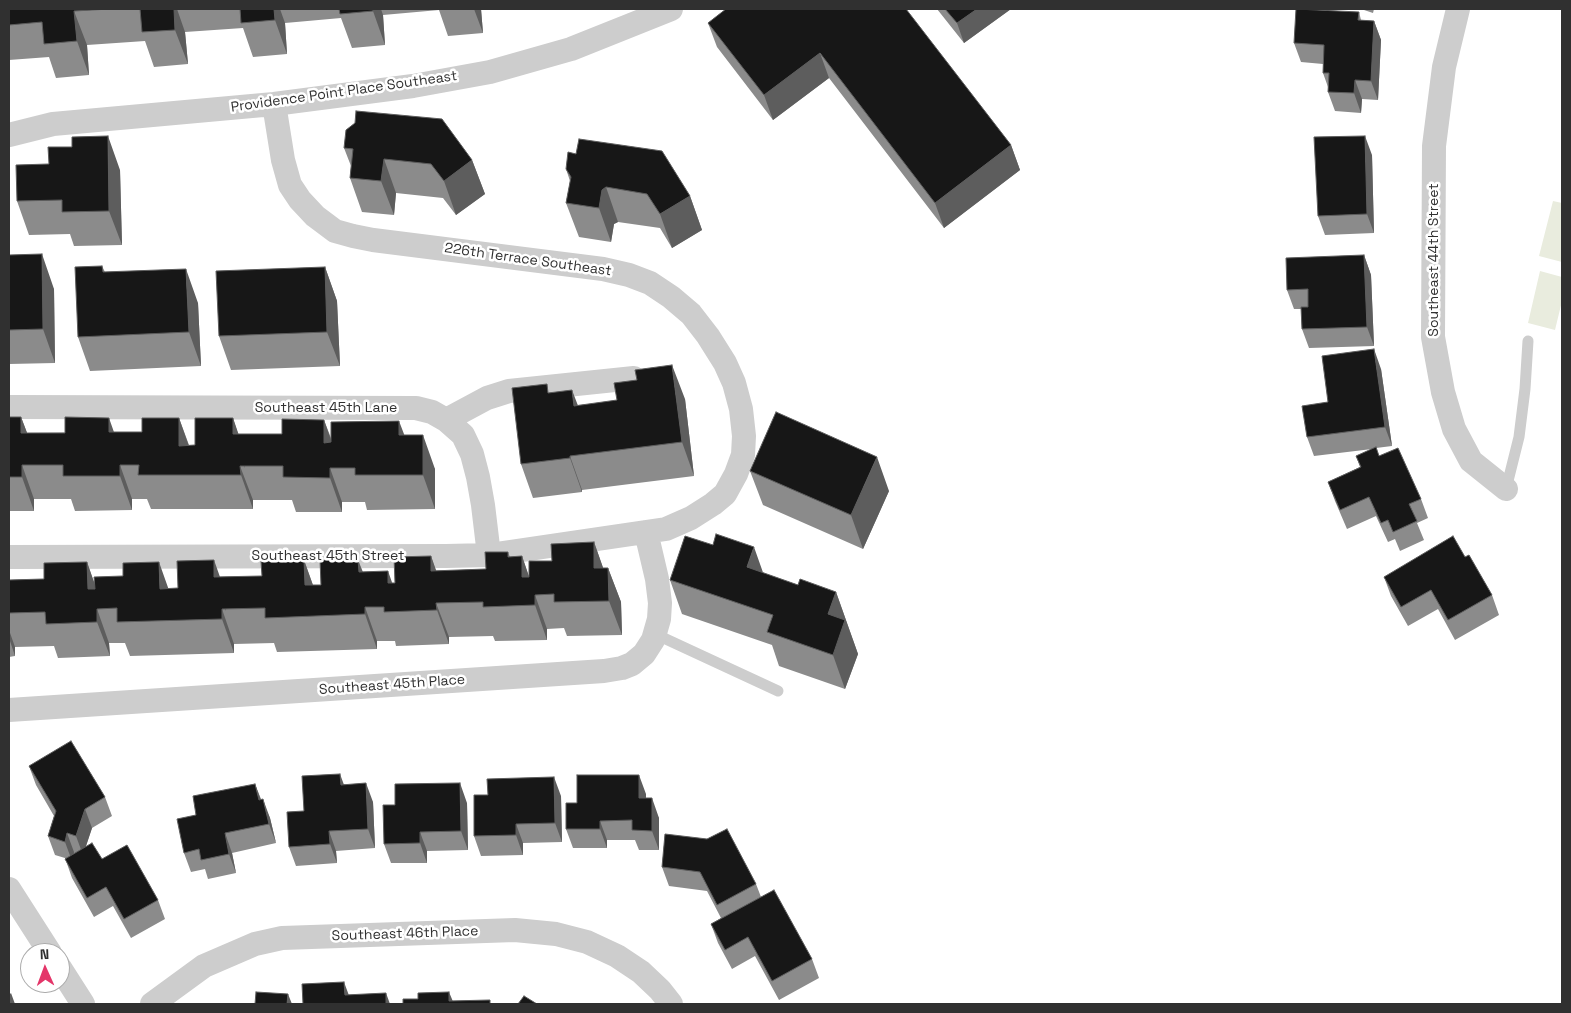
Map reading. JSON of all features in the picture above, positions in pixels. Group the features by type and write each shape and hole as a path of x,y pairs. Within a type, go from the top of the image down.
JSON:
{"street":[{"name":"Providence Point Place Southeast","path":"9,135 53,124 274,104 413,86 490,72 571,49 626,17 670,9"},
{"name":"Southeast 44th Street","path":"1458,9 1444,67 1434,146 1433,337 1443,392 1454,429 1471,460 1506,489"},
{"name":"226th Terrace Southeast","path":"274,104 283,160 290,185 300,200 315,216 335,230 373,240 603,268 650,283 691,314 717,349 734,383 742,418 744,436 743,455 736,474 725,494 713,504 691,518 666,529 646,532"},
{"path":"446,420 488,398 509,391 634,378"},
{"name":"Southeast 45th Lane","path":"9,407 416,408 432,412 446,420 463,434 472,454 483,505 488,555"},
{"name":"Southeast 45th Street","path":"9,557 488,555 646,532"},
{"name":"Southeast 45th Place","path":"9,710 604,672 622,668 632,664 644,654 655,634 659,619 660,603 657,579 646,532"},
{"path":"9,889 44,943"},
{"name":"Southeast 46th Place","path":"152,1004 204,966 255,944 282,938 505,930 556,934 587,942 617,956 641,972 666,997"},
{"path":"70,984 83,1004"}],"lane":[{"path":"1506,489 1519,437 1528,341"},
{"path":"655,634 778,691"}],"shaded area":[{"path":"1553,201 1562,203 1562,262 1539,256"},
{"path":"1540,271 1562,277 1562,301 1555,330 1528,323"}],"building":[{"path":"9,9 110,9 74,11 77,41 44,44 42,22 9,25"},
{"path":"140,9 174,9 175,30 142,32"},
{"path":"240,9 274,9 275,20 241,23"},
{"path":"339,9 373,9 373,11 340,14"},
{"path":"726,9 906,9 1011,145 935,203 820,53 764,95 708,23"},
{"path":"945,9 977,9 957,23"},
{"path":"1296,9 1359,12 1358,20 1374,21 1371,81 1355,80 1354,93 1328,92 1329,73 1323,73 1324,45 1294,43"},
{"path":"356,111 442,119 472,160 444,181 431,164 384,159 381,181 350,178 353,149 344,148 346,130 355,123"},
{"path":"108,136 109,211 62,212 62,200 17,201 16,165 49,164 48,147 72,147 72,137"},
{"path":"1365,136 1367,214 1318,216 1314,137"},
{"path":"579,139 662,151 690,196 660,214 647,194 606,187 602,190 599,208 566,203 571,177 566,169 568,152 576,154"},
{"path":"42,254 43,329 9,330 9,255"},
{"path":"1364,255 1367,327 1302,329 1301,307 1308,307 1308,289 1287,290 1286,258"},
{"path":"102,266 103,272 186,269 189,332 78,337 75,267"},
{"path":"325,267 327,332 219,336 216,271"},
{"path":"1374,349 1385,427 1307,437 1302,406 1328,402 1322,356"},
{"path":"672,365 682,442 521,464 512,388 547,384 548,393 572,390 574,406 617,400 614,383 637,380 635,370"},
{"path":"776,412 877,457 851,515 750,471"},
{"path":"9,417 21,417 21,433 65,433 65,417 109,418 109,432 142,432 142,418 179,418 179,446 195,445 195,418 233,418 233,434 282,434 282,419 324,420 324,443 331,442 331,422 399,421 399,435 423,435 423,475 355,475 355,468 330,468 330,478 283,477 283,466 240,466 241,475 138,475 139,465 120,465 120,476 63,476 63,465 22,465 22,477 9,477"},
{"path":"1376,447 1379,456 1398,448 1421,499 1409,504 1417,521 1393,532 1388,520 1381,523 1369,497 1340,510 1328,482 1361,467 1356,456"},
{"path":"716,534 754,547 747,567 798,585 800,579 836,592 828,614 845,620 833,655 767,632 773,615 670,580 685,536 713,545"},
{"path":"1453,536 1465,557 1469,555 1492,595 1448,620 1431,590 1401,607 1384,577"},
{"path":"594,542 594,568 608,568 609,601 554,602 554,594 535,595 535,605 483,607 483,602 436,603 437,610 384,612 384,607 365,607 365,614 265,618 265,608 222,609 222,619 117,622 117,608 97,609 97,622 46,624 45,612 9,613 9,580 44,579 44,563 87,562 88,589 95,589 94,577 123,576 123,563 159,562 160,589 178,588 177,561 214,560 214,577 262,576 261,561 304,560 305,585 321,585 320,560 358,560 359,572 388,571 388,583 395,583 394,557 431,556 431,571 486,569 485,552 508,552 508,557 522,556 522,577 529,577 529,561 552,561 551,544"},
{"path":"71,741 105,797 85,809 76,836 67,833 65,842 48,836 56,811 29,766"},
{"path":"340,774 341,785 366,783 368,829 329,831 330,844 289,847 287,812 304,811 302,776"},
{"path":"577,775 639,775 639,798 652,798 652,831 632,830 632,820 600,821 600,829 566,829 566,803 577,803"},
{"path":"554,777 555,823 516,824 516,835 474,836 474,795 488,795 487,779"},
{"path":"460,783 461,831 420,832 420,843 384,844 383,805 395,805 395,784"},
{"path":"255,784 259,800 263,799 269,824 225,833 229,854 201,860 199,849 184,853 177,819 196,815 193,796"},
{"path":"727,829 756,884 717,905 700,872 662,867 665,834 707,839"},
{"path":"92,843 102,859 127,845 158,900 124,919 106,887 87,898 65,859"},
{"path":"774,890 812,959 772,981 748,937 725,950 711,924"},
{"path":"344,982 345,995 386,993 386,1004 303,1004 302,984"},
{"path":"256,992 288,994 287,1004 255,1004"},
{"path":"449,992 449,1001 490,1000 490,1004 403,1004 403,999 418,999 418,993"},
{"path":"524,996 537,1004 518,1004"}]}
